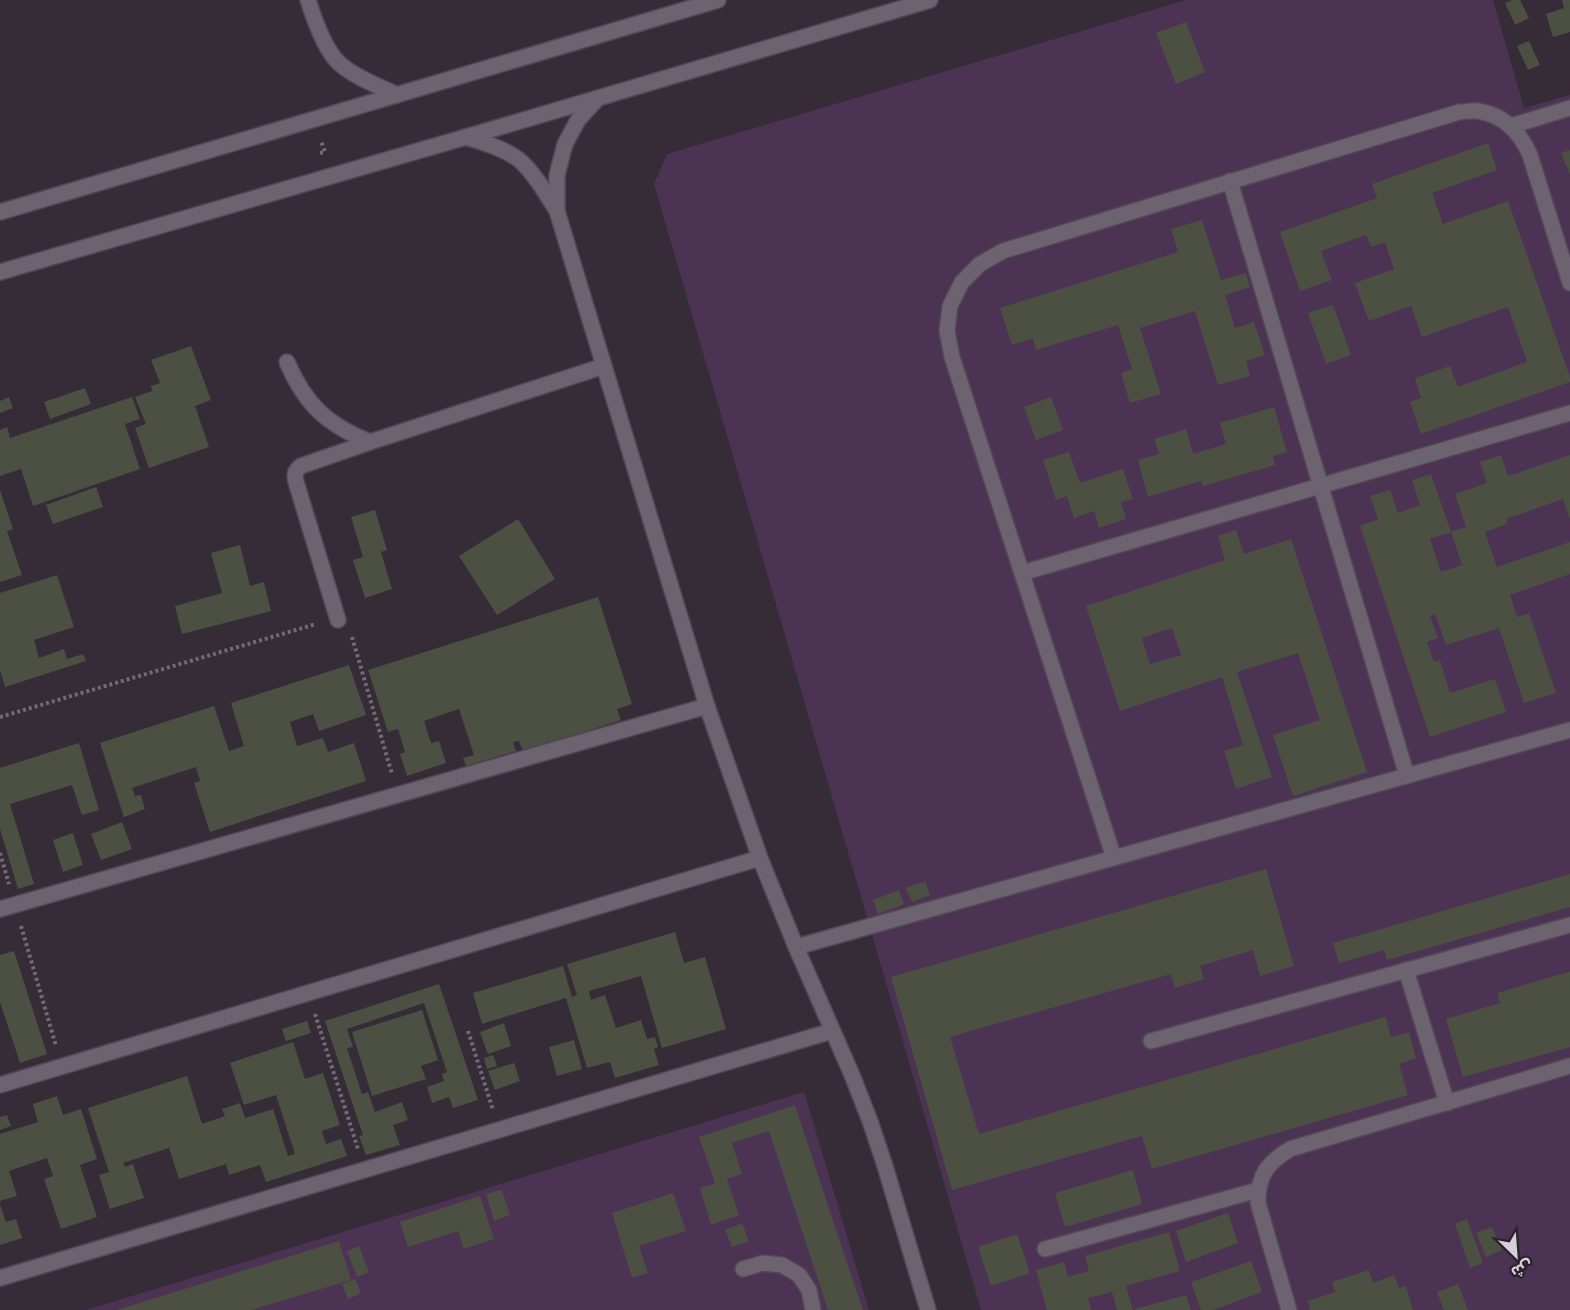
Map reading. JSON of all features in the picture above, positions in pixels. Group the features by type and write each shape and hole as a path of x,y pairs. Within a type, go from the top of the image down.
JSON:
{"street":[{"path":"0,212 718,0"},
{"path":"0,273 930,0"},
{"path":"313,3 329,51 337,62 347,70 397,95"},
{"path":"557,211 557,175 565,144 578,120 598,98"},
{"path":"1511,126 1570,108"},
{"path":"1114,858 952,357 947,332 950,306 962,282 980,264 1003,251 1459,112 1478,111 1496,116 1511,126 1523,139 1570,283"},
{"path":"466,137 496,147 518,160 540,184 557,211 707,706 760,858 870,1121 928,1310"},
{"path":"1230,181 1407,776"},
{"path":"287,362 305,397 319,412 351,435 370,442"},
{"path":"338,620 294,476 296,470 301,466 370,442 604,366"},
{"path":"1022,573 1570,413"},
{"path":"7,907 707,706"},
{"path":"796,947 1570,730"},
{"path":"0,1085 760,858"},
{"path":"1151,1041 1570,925"},
{"path":"1406,970 1447,1102"},
{"path":"0,1278 832,1030"},
{"path":"1289,1310 1258,1203 1258,1190 1263,1173 1275,1158 1290,1149 1570,1066"},
{"path":"1045,1250 1258,1190"},
{"path":"743,1269 763,1263 782,1265 799,1275 809,1290 813,1310"}],"path":[{"path":"0,717 331,620 338,620 344,622 349,628 399,795"},
{"path":"0,853 7,907 62,1067"},
{"path":"308,993 364,1170"},
{"path":"468,1031 500,1130"}],"shaded area":[{"path":"1186,0 1493,0 1524,108 1570,95 1570,1310 981,1310 654,184 667,154"},
{"path":"804,1092 869,1310 86,1310"}],"building":[{"path":"1520,0 1529,18 1515,25 1505,3"},
{"path":"1562,0 1570,0 1570,32 1553,37 1546,14 1564,8"},
{"path":"1186,22 1205,72 1176,84 1156,33"},
{"path":"1529,41 1540,65 1528,70 1517,46"},
{"path":"1488,143 1497,170 1432,193 1443,224 1508,201 1570,382 1421,434 1410,402 1421,398 1415,378 1450,366 1458,387 1527,362 1508,307 1422,337 1411,306 1369,321 1355,283 1394,269 1385,242 1371,247 1366,235 1321,251 1332,280 1300,291 1280,232 1377,198 1372,184"},
{"path":"1570,150 1570,175 1561,153"},
{"path":"1202,220 1221,280 1246,273 1250,287 1225,295 1235,328 1254,322 1265,355 1246,361 1250,376 1218,385 1195,311 1140,328 1161,394 1130,403 1121,373 1132,369 1118,325 1036,350 1033,338 1012,345 1000,308 1178,252 1171,229"},
{"path":"1333,305 1351,355 1326,364 1308,313"},
{"path":"191,346 211,400 195,406 209,447 149,468 135,428 146,424 135,397 152,391 151,386 160,383 151,360"},
{"path":"85,388 91,404 50,419 44,402"},
{"path":"9,397 13,408 0,413 0,401"},
{"path":"132,397 140,419 125,424 140,469 33,506 21,469 0,476 0,430 7,427 10,438"},
{"path":"1051,397 1063,430 1036,440 1024,407"},
{"path":"1274,407 1287,452 1273,456 1275,465 1203,486 1201,481 1148,497 1138,460 1159,454 1154,439 1186,429 1193,454 1226,444 1220,423"},
{"path":"1069,452 1080,483 1123,469 1133,499 1121,502 1126,519 1099,528 1094,511 1074,518 1067,496 1056,500 1043,460"},
{"path":"1501,455 1508,476 1570,455 1570,520 1563,499 1506,519 1507,524 1485,532 1497,567 1570,542 1570,574 1510,595 1517,617 1529,613 1556,693 1524,703 1499,628 1446,645 1435,614 1430,616 1438,638 1427,642 1434,662 1440,660 1450,693 1495,679 1506,712 1430,737 1360,526 1378,519 1370,496 1390,490 1398,513 1420,505 1412,480 1431,474 1451,532 1466,527 1455,494 1487,483 1480,462","holes":["1451,532 1462,565 1441,572 1430,539"]},
{"path":"96,487 103,507 53,524 46,505"},
{"path":"0,490 13,529 7,531 22,575 0,582"},
{"path":"375,510 387,550 381,552 392,589 365,598 353,560 363,557 351,517"},
{"path":"518,519 555,579 497,615 459,556"},
{"path":"1236,530 1244,554 1291,539 1367,772 1293,796 1273,735 1320,720 1298,653 1237,672 1272,777 1236,789 1224,751 1243,745 1222,677 1120,711 1086,606 1225,560 1218,536","holes":["1172,628 1181,655 1150,664 1142,638"]},
{"path":"240,545 250,586 264,582 271,611 182,634 175,606 222,593 211,553"},
{"path":"57,575 74,627 34,640 39,658 64,649 67,659 83,654 86,661 5,687 0,670 0,593"},
{"path":"598,597 632,704 617,709 621,720 523,752 519,741 513,742 516,751 466,766 463,758 474,755 459,709 424,721 431,743 439,741 446,763 407,776 400,754 405,752 398,729 388,732 368,670"},
{"path":"349,665 366,715 319,731 313,714 290,722 297,746 323,738 328,752 354,743 366,781 210,832 194,783 200,781 196,767 132,788 135,796 141,795 145,809 124,817 100,743 214,706 229,751 244,746 231,703"},
{"path":"79,743 99,810 82,815 72,785 10,804 34,884 18,889 0,829 0,768"},
{"path":"122,822 132,849 101,860 91,834"},
{"path":"73,833 83,865 63,872 53,840"},
{"path":"1266,869 1294,966 1260,976 1253,950 1200,966 1204,979 1175,988 1171,974 950,1037 979,1134 1386,1017 1391,1037 1409,1032 1416,1058 1399,1064 1408,1095 1152,1169 1142,1136 952,1190 891,977"},
{"path":"1570,874 1570,907 1387,960 1384,950 1339,963 1333,943"},
{"path":"925,881 930,895 912,902 906,888"},
{"path":"899,890 904,904 878,914 873,900"},
{"path":"675,932 684,963 705,957 726,1029 662,1048 641,976 589,991 591,1000 605,995 616,1028 641,1020 647,1039 655,1037 658,1047 654,1049 659,1065 615,1078 610,1062 587,1068 566,998 482,1024 473,993 563,966 572,997 577,995 567,964"},
{"path":"14,951 47,1054 20,1063 0,1002 0,955"},
{"path":"1570,972 1570,1047 1463,1077 1446,1019 1500,1003 1497,993"},
{"path":"439,984 478,1100 453,1108 449,1097 432,1103 427,1087 444,1081 442,1074 447,1072 424,1003 347,1029 353,1047 347,1048 362,1094 368,1092 375,1112 402,1102 408,1120 393,1125 400,1145 366,1155 359,1136 363,1135 325,1021"},
{"path":"422,1010 438,1060 421,1066 426,1079 372,1096 352,1032"},
{"path":"307,1021 311,1033 286,1041 282,1029"},
{"path":"504,1023 511,1046 488,1054 480,1032"},
{"path":"574,1040 582,1069 557,1076 549,1047"},
{"path":"293,1042 305,1079 323,1073 340,1125 322,1131 326,1144 341,1139 347,1156 266,1182 260,1165 229,1175 226,1164 179,1179 169,1148 123,1163 125,1167 133,1164 144,1198 110,1209 99,1175 109,1172 88,1108 187,1076 202,1124 225,1116 222,1109 240,1103 245,1118 273,1109 288,1156 295,1154 276,1095 244,1105 230,1063"},
{"path":"493,1055 497,1066 487,1069 484,1058"},
{"path":"514,1063 520,1081 495,1090 488,1071"},
{"path":"57,1096 63,1115 81,1109 97,1159 80,1165 97,1217 61,1229 44,1179 53,1176 47,1158 9,1171 17,1196 0,1201 0,1134 38,1122 33,1104"},
{"path":"795,1105 863,1310 828,1310 769,1131 732,1143 742,1174 727,1179 739,1215 711,1225 700,1188 715,1183 699,1137"},
{"path":"7,1115 11,1126 0,1130 0,1117"},
{"path":"1133,1170 1142,1204 1065,1227 1055,1193"},
{"path":"502,1190 510,1215 494,1221 486,1194"},
{"path":"673,1193 686,1231 639,1246 648,1273 632,1278 612,1213"},
{"path":"480,1196 494,1239 464,1249 458,1231 408,1247 400,1222"},
{"path":"0,1204 6,1222 16,1219 22,1238 0,1245"},
{"path":"1228,1213 1238,1243 1186,1262 1176,1231"},
{"path":"1467,1219 1483,1263 1470,1268 1455,1224"},
{"path":"742,1223 749,1241 732,1247 725,1230"},
{"path":"1492,1227 1502,1250 1486,1257 1476,1233"},
{"path":"1169,1232 1180,1271 1126,1286 1133,1310 1117,1310 1112,1292 1088,1298 1091,1310 1047,1310 1036,1270 1064,1262 1068,1277 1089,1271 1085,1256"},
{"path":"1017,1234 1030,1273 991,1286 978,1247"},
{"path":"339,1241 351,1280 251,1310 117,1310"},
{"path":"359,1246 369,1272 357,1277 347,1251"},
{"path":"1251,1261 1262,1292 1213,1310 1201,1310 1191,1282"},
{"path":"1369,1270 1373,1283 1394,1275 1399,1288 1406,1286 1413,1310 1310,1310 1308,1301 1335,1292 1332,1282"},
{"path":"355,1279 361,1293 348,1299 342,1284"},
{"path":"1458,1284 1468,1310 1444,1310 1437,1292"},
{"path":"1186,1295 1191,1310 1135,1310 1135,1309"}]}
